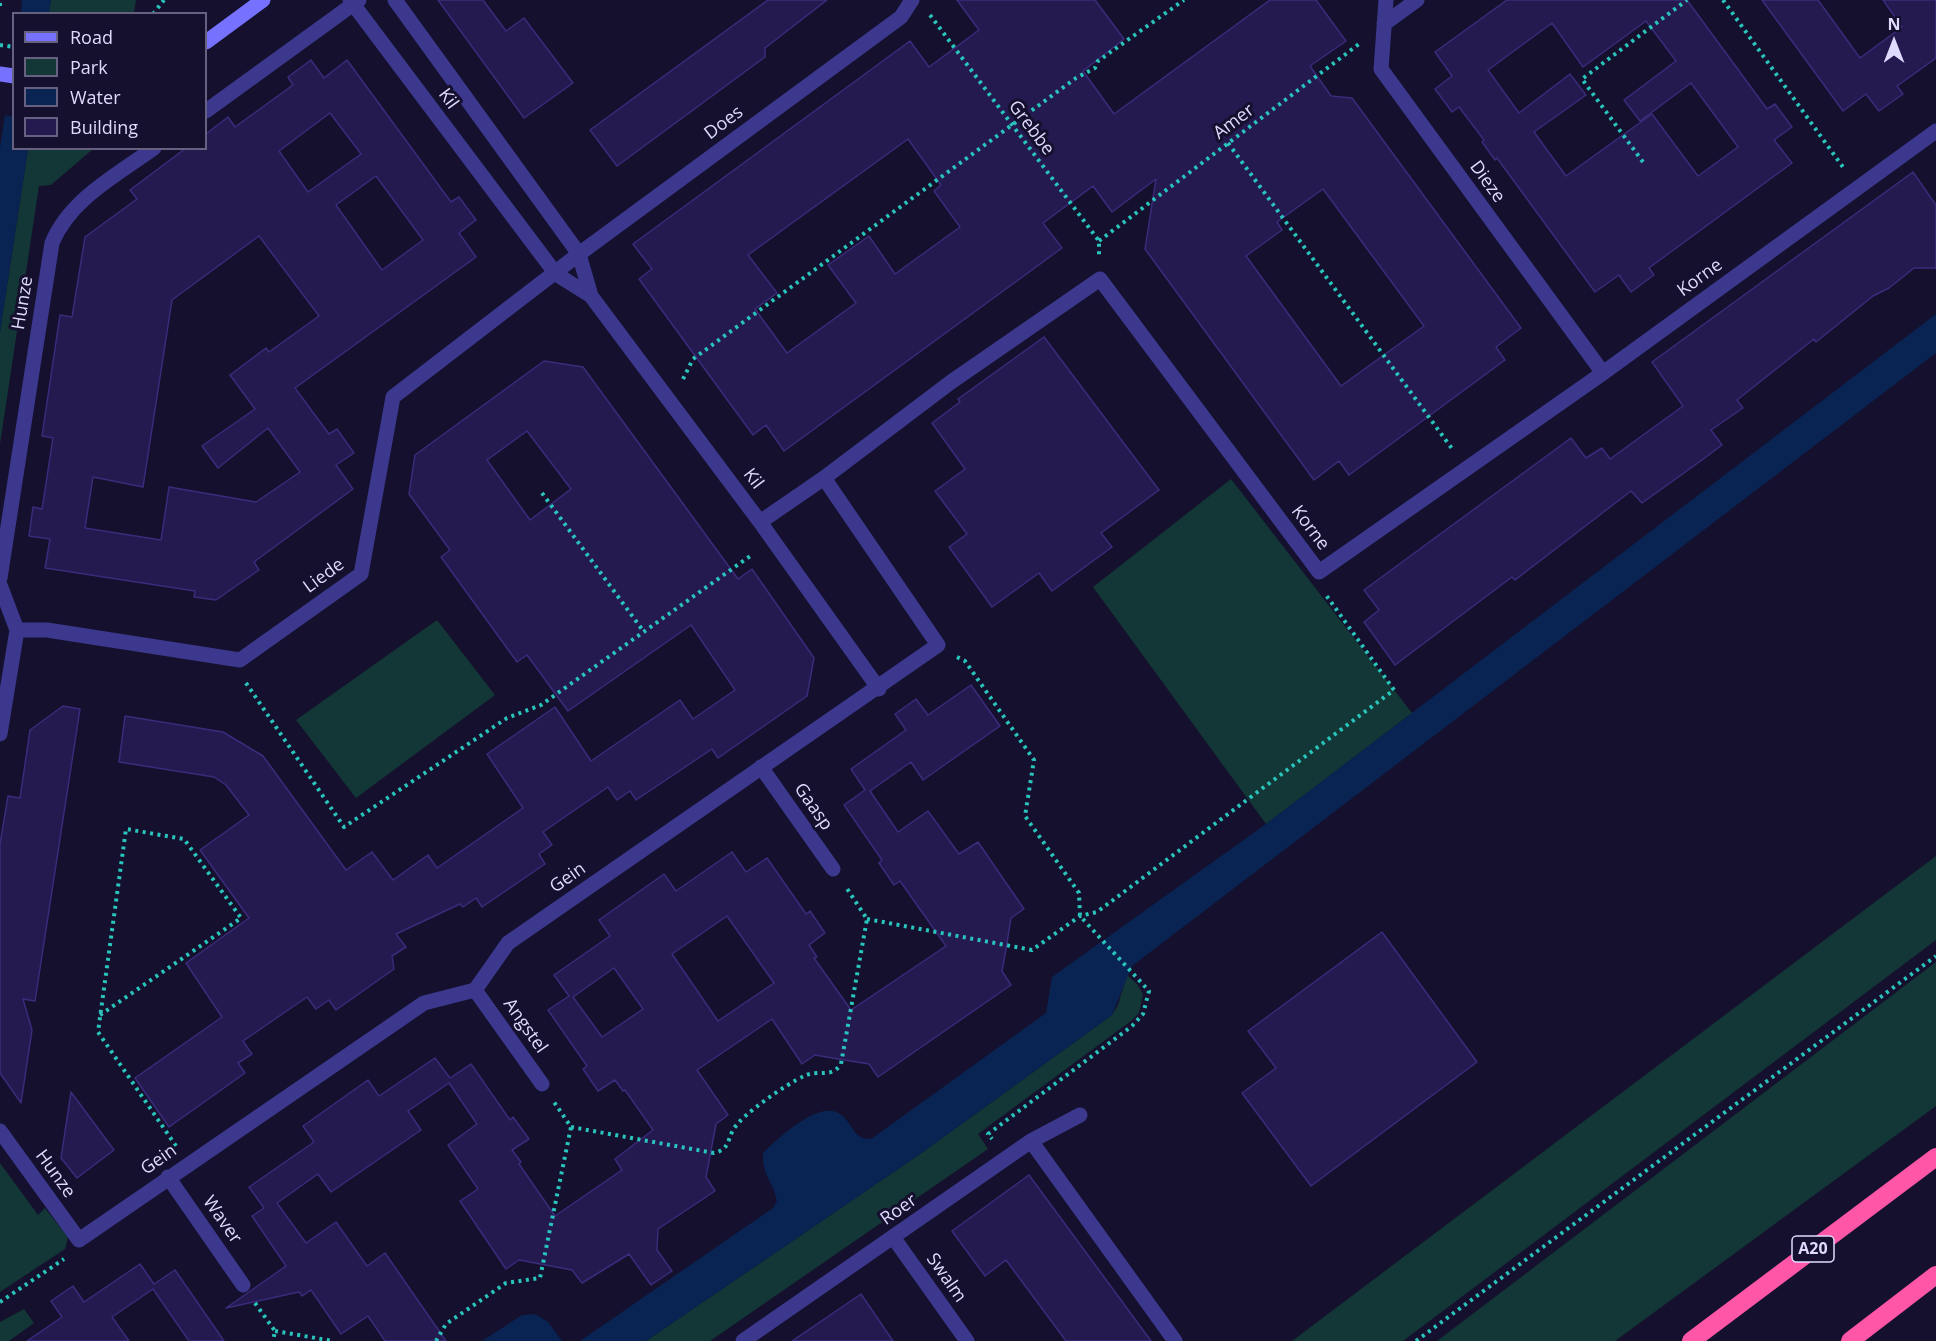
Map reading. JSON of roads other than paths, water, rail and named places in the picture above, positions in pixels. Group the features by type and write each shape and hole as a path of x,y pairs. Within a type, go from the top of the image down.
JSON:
{"highway":[{"name":"A20","path":"1691,1341 1936,1157"},
{"path":"1850,1341 1936,1275"}],"main road":[{"path":"207,41 263,0"}],"street":[{"name":"Kil","path":"395,0 579,254 591,296 760,522 879,689"},
{"name":"Does","path":"555,274 901,17 912,0"},
{"name":"Dieze","path":"1386,0 1381,69 1603,373"},
{"path":"1384,24 1417,0"},
{"name":"Kil","path":"354,1 555,274 591,296"},
{"path":"207,110 354,1"},
{"name":"Korne","path":"824,478 951,382 1100,279 1319,572 1603,373 1936,130"},
{"name":"Hunze","path":"0,578 52,243 59,227 85,199 151,150"},
{"name":"Liede","path":"17,630 47,630 240,660 361,574 393,397 555,274"},
{"path":"760,522 824,478"},
{"name":"Gein","path":"79,1240 424,1003 476,990 508,944 761,767 879,689 938,645 824,478"},
{"path":"0,585 17,630 0,734"},
{"name":"Gaasp","path":"761,767 833,869"},
{"name":"Angstel","path":"476,990 542,1084"},
{"name":"Roer","path":"743,1341 1031,1141 1080,1115"},
{"name":"Hunze","path":"0,1131 79,1240"},
{"path":"1031,1141 1175,1341"},
{"name":"Waver","path":"168,1177 243,1285"},
{"name":"Swalm","path":"893,1237 967,1341"}],"water":[{"path":"22,0 51,0 49,12 21,12"},
{"path":"5,115 12,117 12,150 28,150 0,332 0,148"},
{"path":"1936,314 1936,353 1132,966 1112,1015 923,1152 646,1341 580,1341 773,1208 777,1201 764,1167 763,1153 788,1131 810,1116 831,1111 840,1114 860,1137 871,1139 1046,1013 1052,977 1266,824"},
{"path":"535,1314 548,1322 562,1341 482,1341 522,1315"}]}
